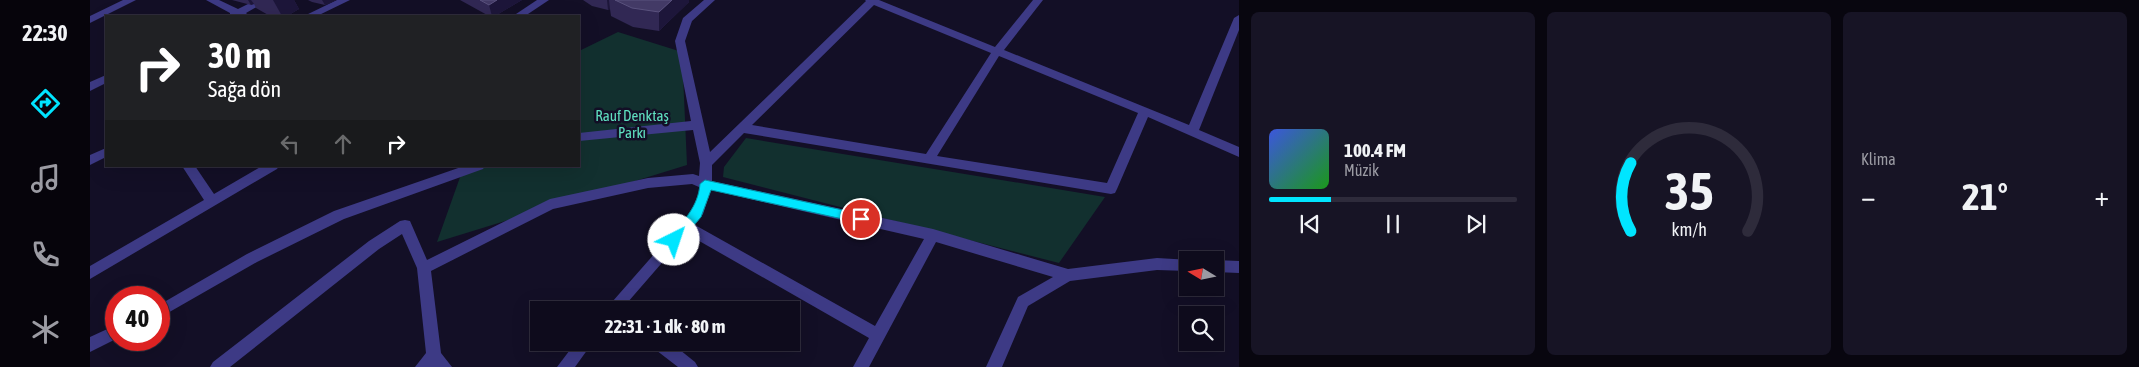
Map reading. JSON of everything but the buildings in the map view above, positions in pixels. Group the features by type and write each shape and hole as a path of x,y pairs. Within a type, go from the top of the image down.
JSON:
{"street":[{"path":"90,20 131,0"},
{"path":"212,0 238,15 264,0"},
{"path":"311,15 345,0"},
{"path":"520,15 544,0"},
{"path":"621,301 697,214 705,194 706,163 680,41 687,20 710,0"},
{"path":"706,163 872,0 1145,111 1239,152"},
{"path":"929,159 997,51 1038,0"},
{"path":"1192,132 1239,18"},
{"path":"90,87 105,79"},
{"path":"743,128 1111,189 1145,111"},
{"path":"580,137 698,125"},
{"path":"90,160 105,152"},
{"path":"189,167 212,202"},
{"path":"90,273 271,167"},
{"path":"170,306 252,258 339,215 476,167"},
{"path":"424,268 550,204 648,183 693,179 705,184 933,235 1068,275 1157,264 1179,265"},
{"path":"218,367 374,245 405,225 424,268 439,362 422,367"},
{"path":"686,226 878,336"},
{"path":"861,367 933,235"},
{"path":"1224,266 1239,267"},
{"path":"994,367 1023,302 1068,275"},
{"path":"90,345 105,338"},
{"path":"565,367 578,351"},
{"path":"670,351 690,367"}],"green space":[{"name":"Rauf Denktaş Parkı","path":"618,32 682,52 687,165 437,242 464,167 580,167 580,51"},
{"path":"746,138 1105,197 1059,263 723,177 724,167"}],"route":[{"path":"674,240 697,214 705,194 705,184 861,219"}]}
